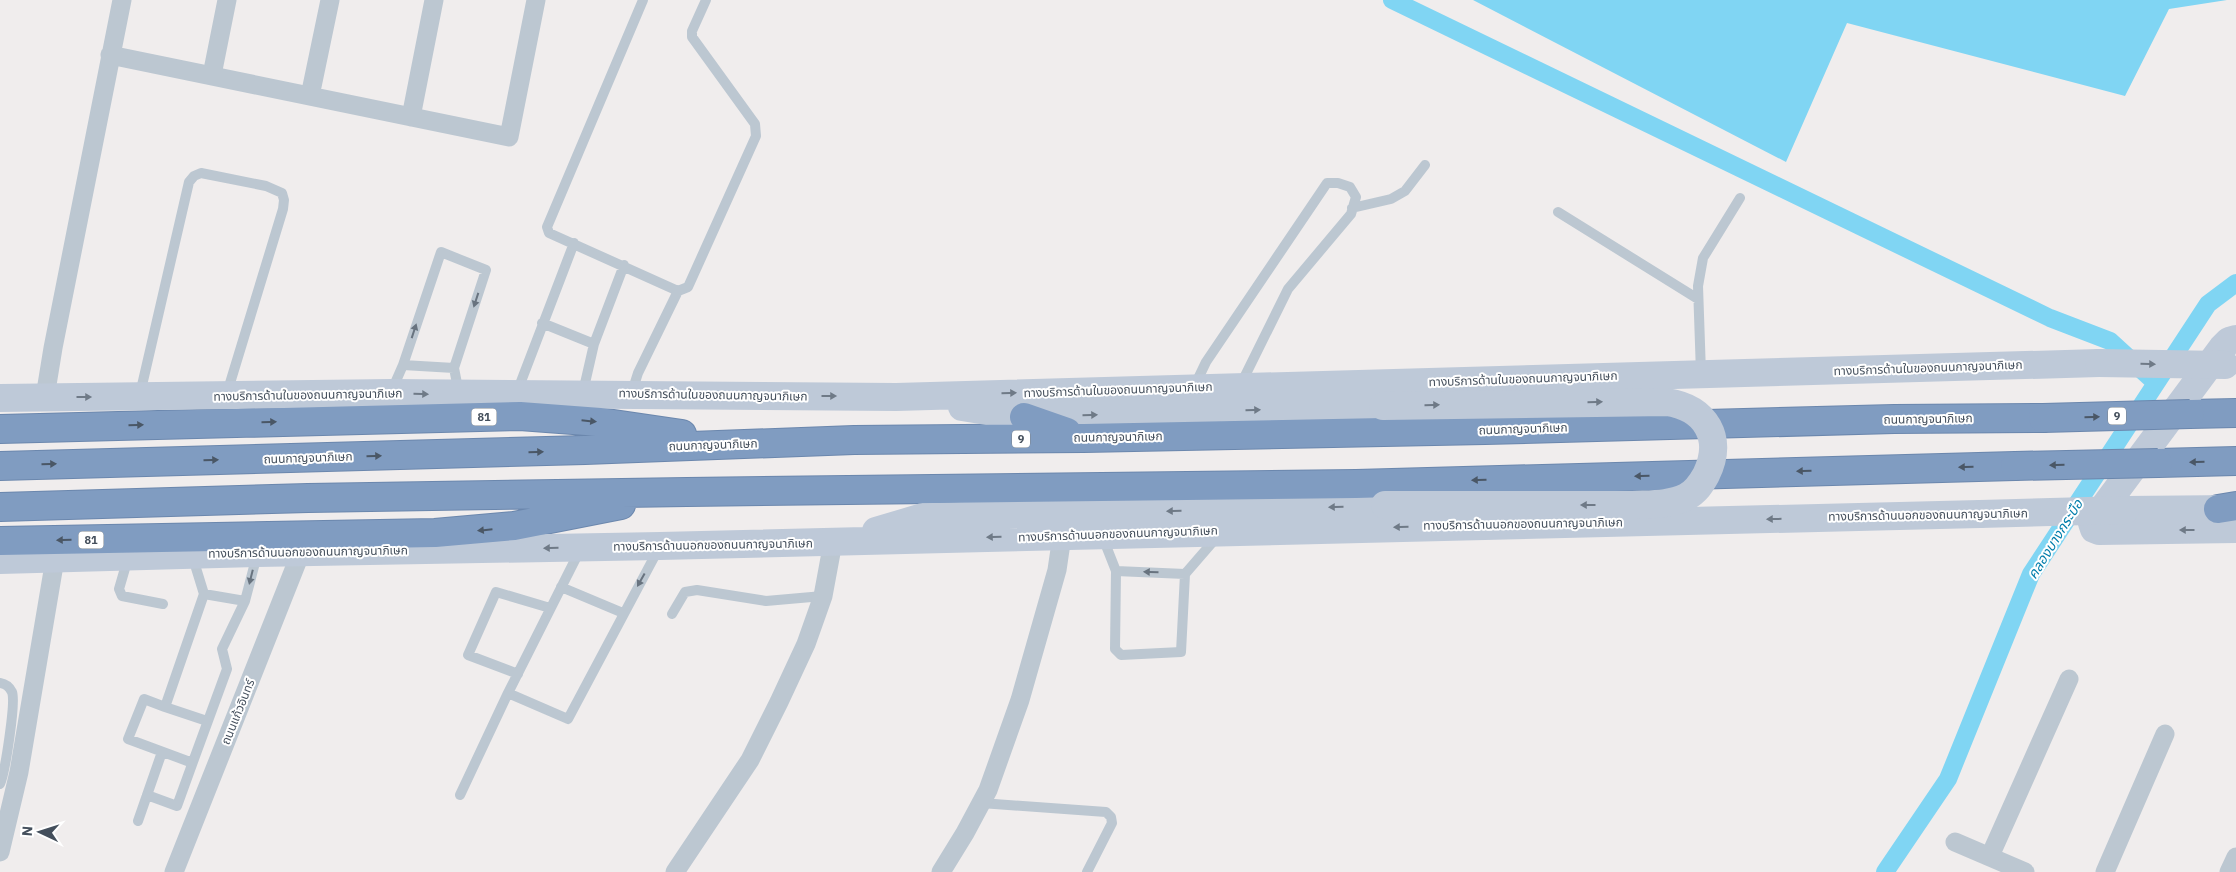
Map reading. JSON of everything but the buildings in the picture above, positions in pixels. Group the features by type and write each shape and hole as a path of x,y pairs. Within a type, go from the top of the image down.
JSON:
{"highway":[{"name":"ถนนกาญจนาภิเษก","path":"0,466 585,450 854,440 1475,431 1894,419 2043,418 2236,413"},
{"name":"81","path":"0,429 520,416 600,422 746,444"},
{"path":"1024,417 1084,438"},
{"path":"0,507 318,498 1356,484 2236,461"},
{"name":"81","path":"0,541 187,546 477,531 552,520 687,492"}],"main road":[{"path":"2236,339 2229,340 2222,348 2092,523 2094,529 2099,531 2236,530"},
{"name":"ทางบริการด้านในของถนนกาญจนาภิเษก","path":"0,398 391,393 896,397 2099,363 2231,365"},
{"path":"837,542 923,517 1385,506 1623,505 1670,502 1686,498 1696,490 1711,466 1713,453 1710,429 1702,418 1692,409 1680,404 1667,402 1384,406 1024,417 896,397"},
{"name":"ทางบริการด้านนอกของถนนกาญจนาภิเษก","path":"0,560 128,556 187,546 258,553 660,546 2230,508"}],"street":[{"path":"45,397 122,0"},
{"path":"212,75 227,0"},
{"path":"310,96 330,0"},
{"path":"411,117 434,0"},
{"path":"110,55 509,137 536,0"},
{"path":"941,872 988,790 1020,700 1057,570 1062,536"},
{"path":"675,872 750,760 806,644 823,596 837,542"},
{"name":"ถนนแก้วอินทร์","path":"174,872 301,552"},
{"path":"0,852 18,772 55,559"},
{"path":"1990,856 2069,679"},
{"path":"2105,872 2165,734"},
{"path":"1955,842 2024,872"},
{"path":"2229,872 2236,857"}],"lane":[{"path":"643,0 547,227 549,233 624,265 678,291"},
{"path":"631,394 638,373 678,291 688,287 756,136 755,124 692,37 692,31 706,0"},
{"path":"1352,208 1391,198 1405,191 1425,165"},
{"path":"139,397 189,182 194,176 201,173 266,186 282,193 284,200 283,209 226,396"},
{"path":"1194,388 1206,362 1327,183 1338,183 1350,187 1356,197 1351,214 1288,289 1240,386"},
{"path":"1701,374 1698,286 1703,258 1740,198"},
{"path":"1558,212 1698,299"},
{"path":"516,394 574,243"},
{"path":"391,393 403,364 441,252 486,270 454,368 459,394"},
{"path":"583,394 594,344 624,265"},
{"path":"542,323 594,344"},
{"path":"403,364 454,368"},
{"path":"1102,534 1116,571 1115,649 1121,655 1181,652 1185,574 1222,531"},
{"path":"166,707 204,594 187,546"},
{"path":"508,694 568,719 622,613 660,546"},
{"path":"460,795 581,547"},
{"path":"147,795 177,806 227,669 222,649 245,601 258,553"},
{"path":"128,556 119,589 122,596 163,604"},
{"path":"1116,571 1185,574"},
{"path":"561,587 622,613"},
{"path":"672,614 685,592 697,590 766,601 823,596"},
{"path":"518,674 468,656 496,592 550,608"},
{"path":"204,594 245,601"},
{"path":"0,683 7,685 13,693 14,709 0,784"},
{"path":"194,759 190,762 128,739 144,699 208,721"},
{"path":"138,821 162,752"},
{"path":"980,803 1106,812 1111,817 1112,823 1087,872"}],"water":[{"path":"1473,0 2227,0 2169,9 2125,96 1847,23 1786,162"}],"waterway":[{"path":"1392,0 2050,318 2110,341 2156,383"},
{"name":"คลองบางกระบือ","path":"1885,872 1948,779 2031,574 2208,304 2236,283"}]}
